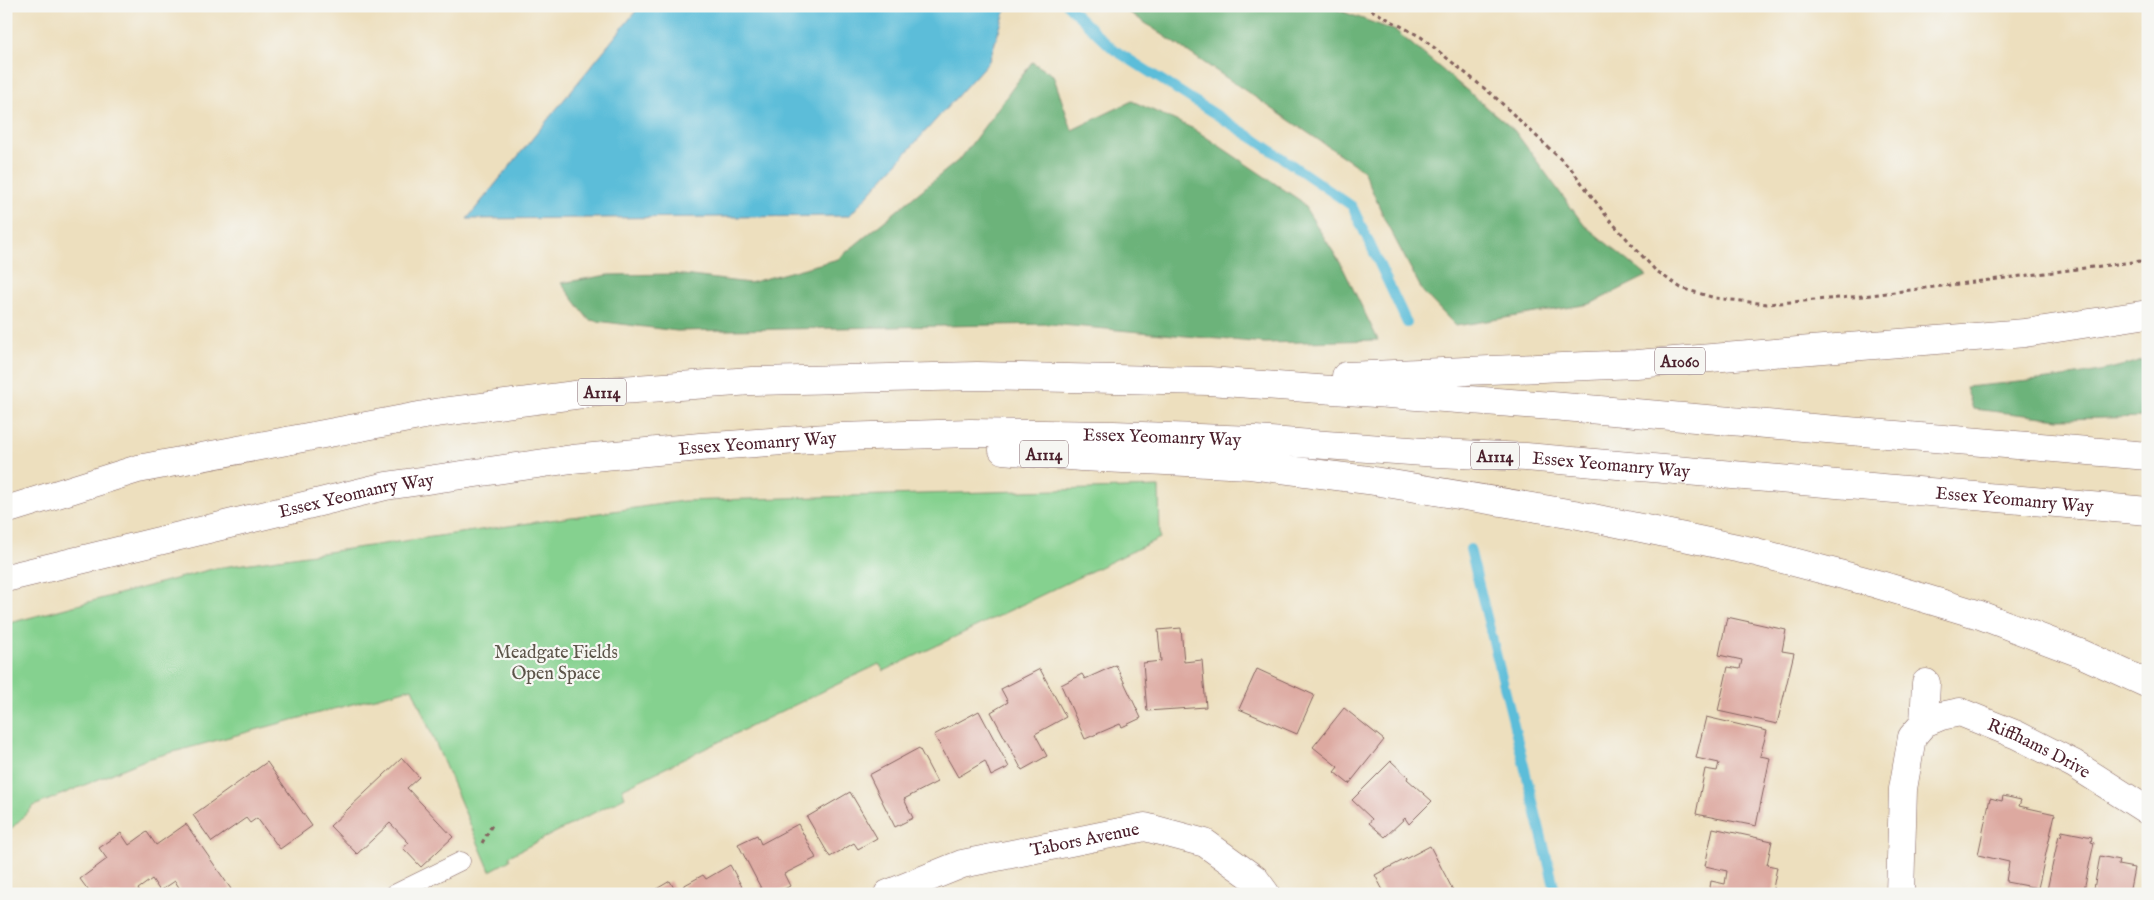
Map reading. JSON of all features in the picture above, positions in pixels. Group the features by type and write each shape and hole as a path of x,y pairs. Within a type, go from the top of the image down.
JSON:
{"main road":[{"name":"A1060","path":"1209,381 1636,364 2025,333 2148,314"},
{"name":"A1114","path":"6,510 138,469 436,413 606,391 752,381 977,376 1209,381 1562,407 2148,456"},
{"name":"Essex Yeomanry Way","path":"6,578 386,486 572,459 840,437 989,434 1114,435 1255,440 1438,453 1526,457 2148,511"},
{"name":"A1114","path":"840,437 1081,457 1250,465 1368,480 1574,514 1756,552 1877,584 1980,615 2080,653 2148,684"},
{"path":"1900,894 1903,789 1912,737 1924,723 1926,684"},
{"name":"Riffhams Drive","path":"1924,723 1941,716 1960,712 1968,715 2017,735 2074,764 2148,811"},
{"name":"Tabors Avenue","path":"888,894 962,864 1145,827 1205,843 1255,879 1266,894"}],"lane":[{"path":"394,894 461,861"}],"path":[{"path":"1364,6 1420,38 1501,102 1572,170 1608,218 1655,270 1681,288 1715,298 1767,304 1863,296 2148,260"}],"green space":[{"path":"1120,6 1327,6 1396,31 1514,130 1584,225 1647,276 1590,304 1456,326 1423,292 1386,222 1363,170"},
{"path":"1032,62 1053,75 1072,130 1132,101 1194,129 1301,201 1341,264 1378,340 1265,343 1050,324 677,331 589,320 561,283 608,275 675,274 749,283 838,259 961,158"},
{"path":"2148,358 2148,417 2060,419 1973,409 1966,387 2081,374 2126,365"},
{"name":"Meadgate Fields Open Space","path":"1159,487 1160,538 884,671 879,664 622,789 625,797 509,856 510,860 490,871 412,688 147,759 34,806 6,834 6,624 216,568 683,501"}],"water":[{"path":"640,6 1007,6 989,61 849,216 467,219"}],"building":[{"path":"1727,617 1786,630 1782,651 1794,653 1777,724 1718,711 1728,667 1740,669 1742,660 1719,655"},
{"path":"1181,628 1184,662 1202,660 1206,707 1147,711 1143,663 1161,661 1158,630"},
{"path":"1116,665 1141,718 1122,727 1120,724 1085,739 1061,685 1082,674 1085,679"},
{"path":"1040,669 1066,717 1035,734 1047,756 1022,770 991,712 1008,702 1001,689"},
{"path":"1257,669 1314,695 1297,734 1239,709"},
{"path":"1344,708 1384,740 1349,784 1334,772 1338,767 1313,747"},
{"path":"979,711 1009,767 991,776 985,761 958,777 934,735"},
{"path":"1706,717 1767,731 1760,756 1770,758 1756,826 1696,814 1705,769 1717,771 1719,763 1696,758"},
{"path":"919,748 937,782 904,799 913,818 895,827 869,775"},
{"path":"402,758 419,777 407,788 453,837 421,867 403,848 409,843 390,823 357,854 330,826"},
{"path":"1391,761 1408,777 1407,779 1432,801 1409,824 1405,818 1385,837 1369,823 1372,819 1352,800"},
{"path":"267,762 312,826 280,849 257,818 250,823 246,818 212,842 193,815"},
{"path":"850,792 877,838 858,849 854,843 830,857 807,817"},
{"path":"2003,796 2021,800 2019,806 2055,814 2038,888 2006,882 2009,862 1978,855 1990,798 2002,801"},
{"path":"186,824 231,889 223,894 183,894 175,881 160,891 152,879 138,889 141,894 91,894 80,879 107,859 99,848 121,833 129,845 147,832 156,845"},
{"path":"798,824 816,858 784,874 790,886 775,894 764,894 738,844 757,835 761,844"},
{"path":"1713,828 1772,841 1767,865 1777,867 1772,894 1709,894 1711,881 1725,884 1727,871 1705,866"},
{"path":"2062,831 2092,837 2091,842 2094,843 2083,894 2065,894 2047,890 2059,835 2061,836"},
{"path":"1430,846 1455,894 1385,894 1375,875"},
{"path":"2100,856 2119,860 2118,865 2134,868 2129,894 2093,894"},
{"path":"730,865 746,894 687,894 683,886 703,875 706,879"},
{"path":"670,881 677,894 648,894"},
{"path":"2143,881 2148,882 2148,894 2141,894"}],"waterway":[{"path":"1068,6 1113,49 1256,140 1352,206 1407,323"},
{"path":"1470,549 1556,894"}]}
